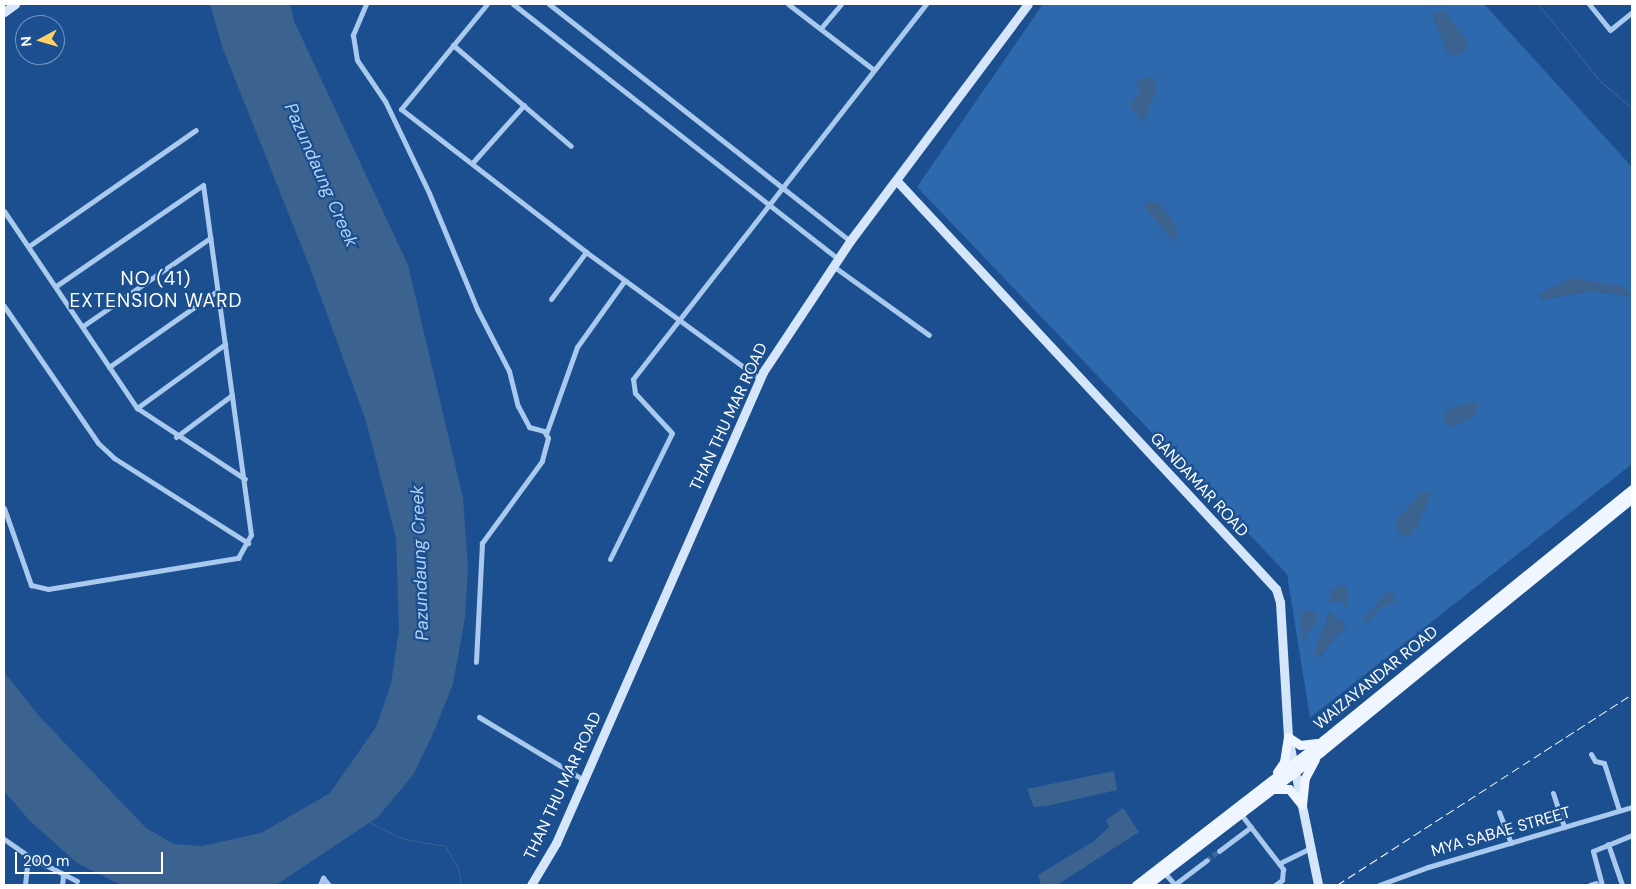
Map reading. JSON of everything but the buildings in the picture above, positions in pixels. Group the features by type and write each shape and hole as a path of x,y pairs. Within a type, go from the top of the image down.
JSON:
{"main road":[{"path":"4,12 15,4"},
{"name":"THAN THU MAR ROAD","path":"531,885 556,843 760,379 850,241 897,181 1028,4"},
{"name":"GANDAMAR ROAD","path":"897,181 1276,589 1280,602 1288,737 1318,885"},
{"name":"WAIZAYANDAR ROAD","path":"1322,746 1632,489"},
{"name":"WAIZAYANDAR ROAD","path":"1147,885 1162,870 1322,746 1632,498"},
{"path":"1288,737 1300,745 1322,746 1305,778 1302,805 1289,789 1271,785 1284,762 1288,737"},
{"name":"WAIZAYANDAR ROAD","path":"1136,885 1162,870 1240,813 1271,785"}],"street":[{"path":"366,4 353,35 357,60 385,101 429,193 476,309 508,371 518,406 529,426 546,434"},
{"path":"487,4 401,108 474,161 586,252 760,379"},
{"path":"513,4 771,203 835,263 929,335"},
{"path":"549,4 850,241"},
{"path":"788,4 874,70"},
{"path":"821,28 841,4"},
{"path":"610,559 672,433 635,393 632,383 679,319 926,4"},
{"path":"1589,4 1610,30 1632,12"},
{"path":"453,45 571,146"},
{"path":"474,161 524,105"},
{"path":"29,246 196,130"},
{"path":"4,508 31,585 62,589 238,558 248,543 250,518 203,185 56,286"},
{"path":"4,210 137,408 176,436 245,479"},
{"path":"83,326 210,238"},
{"path":"551,299 586,252"},
{"path":"476,662 482,543 542,461 546,434 577,347 625,280"},
{"path":"109,366 217,291"},
{"path":"4,306 98,443 114,458 248,543"},
{"path":"137,408 225,344"},
{"path":"176,436 232,394"},
{"path":"479,717 584,780"},
{"path":"1591,754 1595,761 1604,763 1618,810"},
{"path":"1553,793 1564,827"},
{"name":"MYA SABAE STREET","path":"1379,885 1632,807"},
{"path":"1499,812 1511,843"},
{"path":"1240,813 1280,864 1284,874 1275,885"},
{"path":"1219,851 1251,827"},
{"path":"1590,885 1599,884 1592,854 1595,849 1632,835"},
{"path":"4,839 28,856 77,881"},
{"path":"1608,844 1622,885"},
{"path":"1280,864 1311,848"},
{"path":"25,885 28,856"},
{"path":"1162,870 1175,885 1207,860"},
{"path":"62,885 63,875"},
{"path":"320,885 323,878 329,885"}],"shaded area":[{"path":"1043,4 1484,4 1632,167 1632,464 1310,718 1287,574 917,187","holes":["1432,14 1466,40 1467,49 1454,56 1447,51","1624,287 1631,296 1590,291 1542,300 1539,294","1329,612 1346,625 1319,658 1315,653"]}],"water":[{"name":"Pazundaung Creek","path":"210,4 290,4 294,21 408,265 463,498 468,568 465,618 453,684 432,736 413,775 378,817 276,885 121,885 77,863 30,821 4,791 4,672 40,717 146,828 174,844 202,846 261,833 330,793 376,727 391,684 399,630 396,538 366,421 309,265 223,49"},
{"path":"1443,10 1466,40 1467,49 1454,56 1447,51 1432,14"},
{"path":"1152,77 1157,88 1143,122 1129,105 1140,93 1136,80"},
{"path":"1145,201 1160,203 1178,229 1174,242 1146,209"},
{"path":"1572,278 1624,287 1631,296 1590,291 1542,300 1539,294"},
{"path":"1478,401 1476,413 1466,421 1448,427 1442,417 1449,408"},
{"path":"1424,490 1431,495 1420,520 1411,535 1403,537 1396,529 1398,518"},
{"path":"1344,584 1349,592 1347,607 1339,601 1330,603 1331,590"},
{"path":"1388,592 1393,593 1395,603 1381,607 1369,622 1361,622"},
{"path":"1308,610 1316,612 1318,622 1309,630 1303,646 1299,614"},
{"path":"1329,612 1346,625 1318,659 1314,653"},
{"path":"1114,771 1117,790 1047,806 1034,807 1027,789"},
{"path":"1123,808 1139,832 1057,885 1041,885 1038,875 1094,841 1109,827 1106,820"}],"waterway":[{"path":"1538,4 1600,81 1632,108"},
{"path":"369,822 404,839 445,846 458,868 461,885"}],"tunnel":[{"path":"1207,860 1219,851"}],"railway":[{"path":"1337,885 1632,694"}],"district":[{"name":"NO (41) EXTENSION WARD","path":"156,290"}]}
